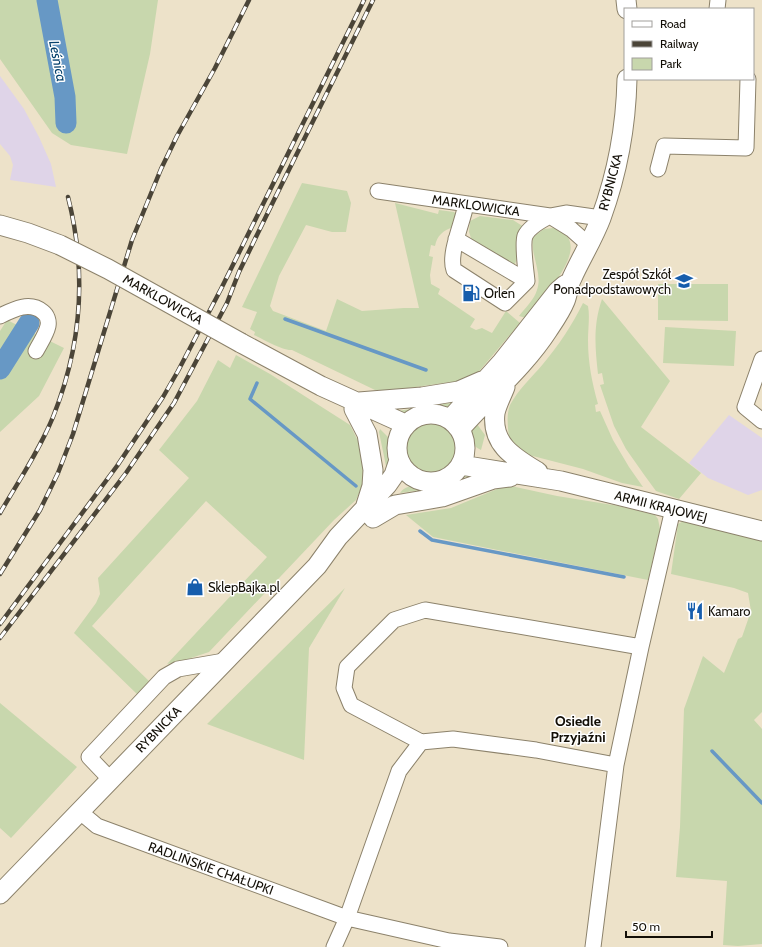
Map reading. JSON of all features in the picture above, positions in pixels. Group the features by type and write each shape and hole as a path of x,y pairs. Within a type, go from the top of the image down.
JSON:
{"main road":[{"name":"RYBNICKA","path":"455,424 509,377 548,330 565,301 571,279 601,218 618,156 624,119 627,80"},
{"name":"MARKLOWICKA","path":"3,225 38,236 88,258 402,432"},
{"name":"RYBNICKA","path":"455,424 488,378 558,291 571,279"},
{"path":"509,377 495,413 495,424 500,441 509,453 533,474"},
{"path":"488,378 467,389 459,391 356,406 367,434 373,470 368,514 395,505 442,497 493,479 533,474"},
{"path":"425,414 437,414 455,424 464,438 463,456 454,473 442,480 428,482 418,479 408,473 399,460 397,450 402,432 415,417 425,414"},
{"name":"ARMII KRAJOWEJ","path":"463,456 485,456 533,474 762,531"},
{"name":"RYBNICKA","path":"368,514 394,475 399,460"},
{"name":"RYBNICKA","path":"0,894 317,566 338,537 404,485 418,479"}],"street":[{"path":"658,168 664,146 746,148 748,80"},
{"name":"MARKLOWICKA","path":"378,191 550,216 566,213 601,218"},
{"path":"466,204 464,218 456,239 452,266 454,270 505,303 527,281 525,256 526,236 536,224 550,216"},
{"name":"MARKLOWICKA","path":"550,216 572,229 589,245"},
{"path":"456,239 527,281"},
{"path":"0,316 10,310 26,306 38,308 47,315 49,325 36,351"},
{"path":"762,359 745,407 762,421"},
{"path":"593,947 616,765 641,647 673,509"},
{"path":"616,765 536,750 453,739 421,742 351,705 344,688 347,667 394,620 425,610 641,647"},
{"path":"110,779 89,757 164,677 178,669 224,661"},
{"path":"334,947 347,918 399,772 421,742"},
{"name":"RADLIŃSKIE CHAŁUPKI","path":"79,811 97,826 347,918 449,941 500,947"}],"shaded area":[{"path":"0,76 24,109 39,137 51,164 56,187 10,180 13,165 10,156 0,144"},
{"path":"729,415 762,438 762,490 748,495 708,478 689,463"}],"green space":[{"path":"0,0 158,0 150,54 127,154 71,145 52,133 0,59"},
{"path":"302,183 347,191 351,203 346,232 332,232 306,225 279,276 270,306 273,311 326,331 337,299 362,311 419,308 395,203 438,214 439,210 454,212 456,214 453,227 441,234 437,239 435,246 431,245 429,256 433,257 430,275 431,284 440,289 438,294 475,319 470,327 476,330 482,328 492,333 506,311 520,323 472,378 455,384 451,382 387,391 375,390 292,350 278,347 254,335 255,332 250,329 257,312 242,307"},
{"path":"480,216 513,220 524,227 519,234 517,258 513,267 472,241 469,232 470,221"},
{"path":"553,228 566,235 571,245 569,257 562,271 543,298 526,318 519,316 534,297 537,290 538,271 533,250 533,237 544,229"},
{"path":"658,284 728,284 728,321 658,320"},
{"path":"602,299 670,381 641,427 701,473 679,499 656,491 626,449 614,426 600,385 604,384 602,373 598,374 597,364 596,327"},
{"path":"583,303 588,306 589,310 589,357 592,380 598,404 595,405 596,412 600,411 613,440 643,487 622,483 583,469 525,454 509,438 508,417 510,405 513,399 560,342"},
{"path":"7,320 64,348 39,396 0,432 0,331"},
{"path":"665,327 736,331 734,366 663,363"},
{"path":"236,355 270,374 350,425 359,443 363,470 362,486 356,500 334,520 209,652 179,662 167,664 267,557 206,501 92,626 149,681 148,685 139,696 74,633 96,603 100,594 98,578 189,478 159,450 197,401 218,360 230,368"},
{"path":"457,402 451,410 434,408 419,411 406,416 391,412"},
{"path":"431,420 442,422 451,428 457,437 459,448 457,459 451,468 442,474 431,476 420,474 411,468 405,459 403,448 405,437 411,428 420,422"},
{"path":"474,420 485,435 481,450 473,444 470,437"},
{"path":"380,429 390,439 394,460 385,478 386,466 379,432"},
{"path":"464,472 473,474 442,487 400,493 404,489 414,486 442,485 453,480"},
{"path":"511,486 557,496 619,506 655,515 658,519 660,529 648,580 433,537 406,515 451,508 502,487"},
{"path":"687,519 762,538 762,712 754,720 762,729 762,944 738,946 723,945 727,881 676,877 680,827 684,709 703,656 724,673 738,639 742,637 751,611 748,593 734,588 671,574 678,524"},
{"path":"345,588 309,648 304,760 207,724"},
{"path":"0,703 77,767 11,838 0,828"}],"waterway":[{"name":"Leśnica","path":"47,0 65,97 66,123"},
{"path":"285,319 426,370"},
{"name":"Leśnica","path":"0,369 29,323"},
{"path":"257,383 250,399 356,486"},
{"path":"420,531 432,540 624,577"},
{"path":"712,751 762,803"}],"railway":[{"path":"0,574 40,510 58,473 73,434 132,240 161,169 177,136 215,68 249,0"},
{"path":"0,624 117,466 163,397 221,289 364,0"},
{"path":"0,638 126,473 174,403 227,303 239,272 373,0"},
{"path":"0,513 35,454 53,417 63,390 76,336 79,281 78,253 68,197"}],"place":[{"name":"Zespół Szkół Ponadpodstawowych","path":"684,281"},
{"name":"Orlen","path":"471,293"},
{"name":"SklepBajka.pl","path":"195,587"},
{"name":"Kamaro","path":"695,611"}],"district":[{"name":"Osiedle Przyjaźni","path":"578,730"}]}
